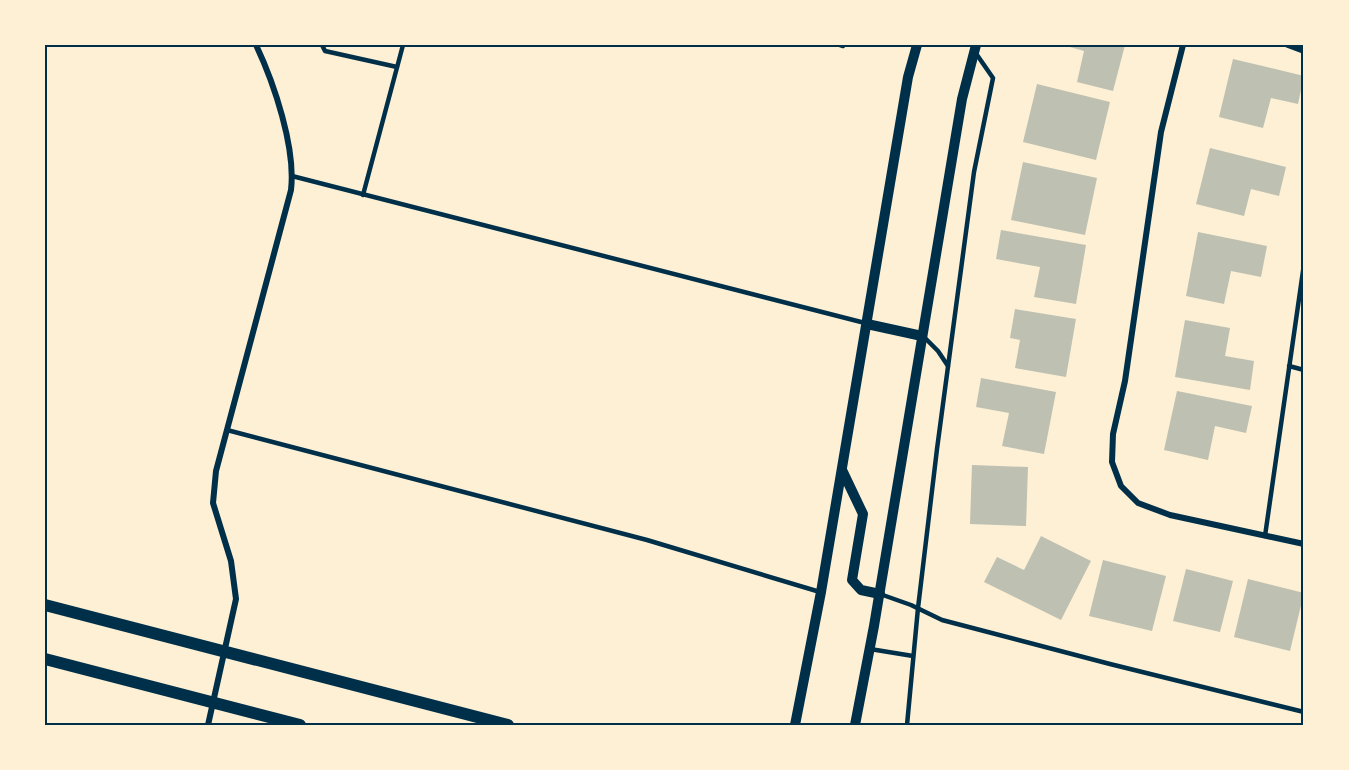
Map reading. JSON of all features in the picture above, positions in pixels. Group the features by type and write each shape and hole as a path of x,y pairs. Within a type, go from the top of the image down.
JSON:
{"main road":[{"path":"45,605 508,725"},
{"path":"45,659 300,725"}],"street":[{"path":"208,725 236,599 231,561 213,503 216,471 291,190 292,176 289,147 275,95 256,45"},
{"path":"795,725 821,592 908,77 917,45"},
{"path":"1183,45 1161,132 1125,381 1113,434 1112,462 1120,486 1138,503 1170,514 1304,544"},
{"path":"1287,45 1304,51"},
{"path":"855,725 880,594 962,99 975,48"},
{"path":"867,324 922,336"},
{"path":"842,470 863,514 852,580 861,590 880,594"}],"lane":[{"path":"322,45 325,51 397,67"},
{"path":"363,195 403,45"},
{"path":"907,725 918,608 948,366 974,172 993,78 975,48"},
{"path":"292,176 867,324"},
{"path":"1265,536 1304,264"},
{"path":"922,336 938,351 948,366"},
{"path":"1289,366 1304,370"},
{"path":"227,430 647,540 821,592"},
{"path":"880,594 942,620 1304,712"},
{"path":"870,649 913,656"}],"building":[{"path":"1063,45 1125,45 1113,91 1077,82 1084,51"},
{"path":"1233,59 1304,76 1298,104 1271,98 1263,128 1219,117"},
{"path":"1037,84 1110,102 1096,160 1023,142"},
{"path":"1210,148 1286,167 1279,196 1251,189 1244,216 1196,204"},
{"path":"1023,162 1097,178 1085,235 1011,220"},
{"path":"1001,230 1086,245 1076,304 1034,297 1040,267 996,259"},
{"path":"1198,232 1267,246 1261,277 1231,271 1224,304 1186,296"},
{"path":"1015,309 1076,319 1066,377 1015,368 1020,340 1010,338"},
{"path":"1185,320 1230,328 1225,356 1254,361 1250,390 1175,377"},
{"path":"981,378 1056,392 1044,454 1002,446 1009,413 976,407"},
{"path":"1177,391 1252,406 1246,433 1215,426 1208,460 1164,450"},
{"path":"972,465 1028,467 1026,526 970,524"},
{"path":"1041,536 1091,561 1061,620 984,582 997,557 1024,570"},
{"path":"1103,560 1166,576 1152,631 1089,616"},
{"path":"1186,569 1233,581 1220,632 1173,621"},
{"path":"1248,579 1304,593 1290,651 1234,637"}]}
